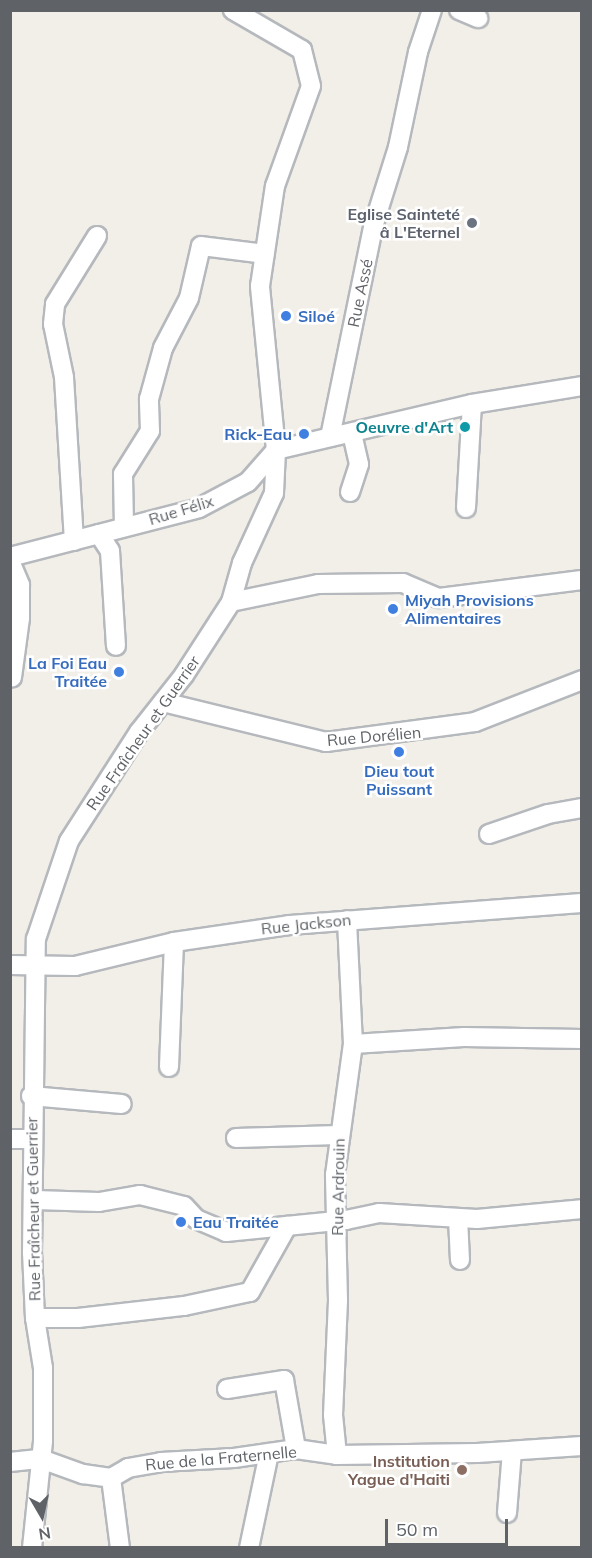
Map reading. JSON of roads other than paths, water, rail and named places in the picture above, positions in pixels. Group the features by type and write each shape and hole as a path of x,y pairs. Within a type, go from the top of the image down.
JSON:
{"street":[{"name":"Rue Fraîcheur et Guerrier","path":"32,1548 41,1460 43,1368 35,1318 35,1200 31,1139 36,939 69,842 231,602 242,563 274,493 276,450 260,286 275,186 310,86 302,50 233,10"},
{"name":"Rue Assé","path":"330,437 373,227 398,147 418,52 432,10"},
{"path":"459,10 478,18"},
{"path":"74,541 64,377 53,324 55,304 97,236"},
{"path":"124,527 123,474 150,431 149,399 163,348 189,298 201,246 265,254"},
{"path":"276,450 472,404 582,387"},
{"path":"466,508 472,404"},
{"path":"350,492 359,464 352,433"},
{"name":"Rue Félix","path":"10,559 199,508 230,494 248,482 276,450"},
{"path":"99,534 110,551 116,646"},
{"path":"10,559 20,585 20,618 12,677"},
{"path":"231,602 318,584 404,583 439,598 582,580"},
{"name":"Rue Dorélien","path":"163,702 326,742 475,722 582,680"},
{"path":"489,834 548,814 582,808"},
{"name":"Rue Jackson","path":"10,965 75,966 174,942 347,920 582,903"},
{"name":"Rue Ardrouin","path":"337,1455 333,1415 338,1135 353,1044 347,920"},
{"path":"169,1067 174,942"},
{"path":"353,1044 464,1037 582,1039"},
{"path":"31,1096 122,1104"},
{"path":"236,1138 338,1135"},
{"path":"10,1139 31,1139"},
{"path":"35,1200 99,1202 140,1195 184,1206 196,1219 226,1232 337,1221 379,1213 458,1218 582,1209"},
{"path":"458,1218 460,1260"},
{"path":"35,1318 78,1318 184,1306 250,1292 287,1226"},
{"path":"227,1389 284,1380 296,1449"},
{"name":"Rue de la Fraternelle","path":"111,1478 128,1468 161,1462 296,1449 337,1455 512,1451 582,1446"},
{"path":"507,1514 512,1451"},
{"path":"249,1548 269,1453"},
{"path":"10,1462 41,1460 83,1474 111,1478 120,1548"}],"place":[{"name":"Eglise Sainteté â L'Eternel","path":"472,223"},
{"name":"Siloé","path":"286,316"},
{"name":"Oeuvre d'Art","path":"465,427"},
{"name":"Rick-Eau","path":"304,434"},
{"name":"Miyah Provisions Alimentaires","path":"393,609"},
{"name":"La Foi Eau Traitée","path":"119,672"},
{"name":"Dieu tout Puissant","path":"399,752"},
{"name":"Eau Traitée","path":"181,1222"},
{"name":"Institution Yague d'Haiti","path":"462,1470"}]}
